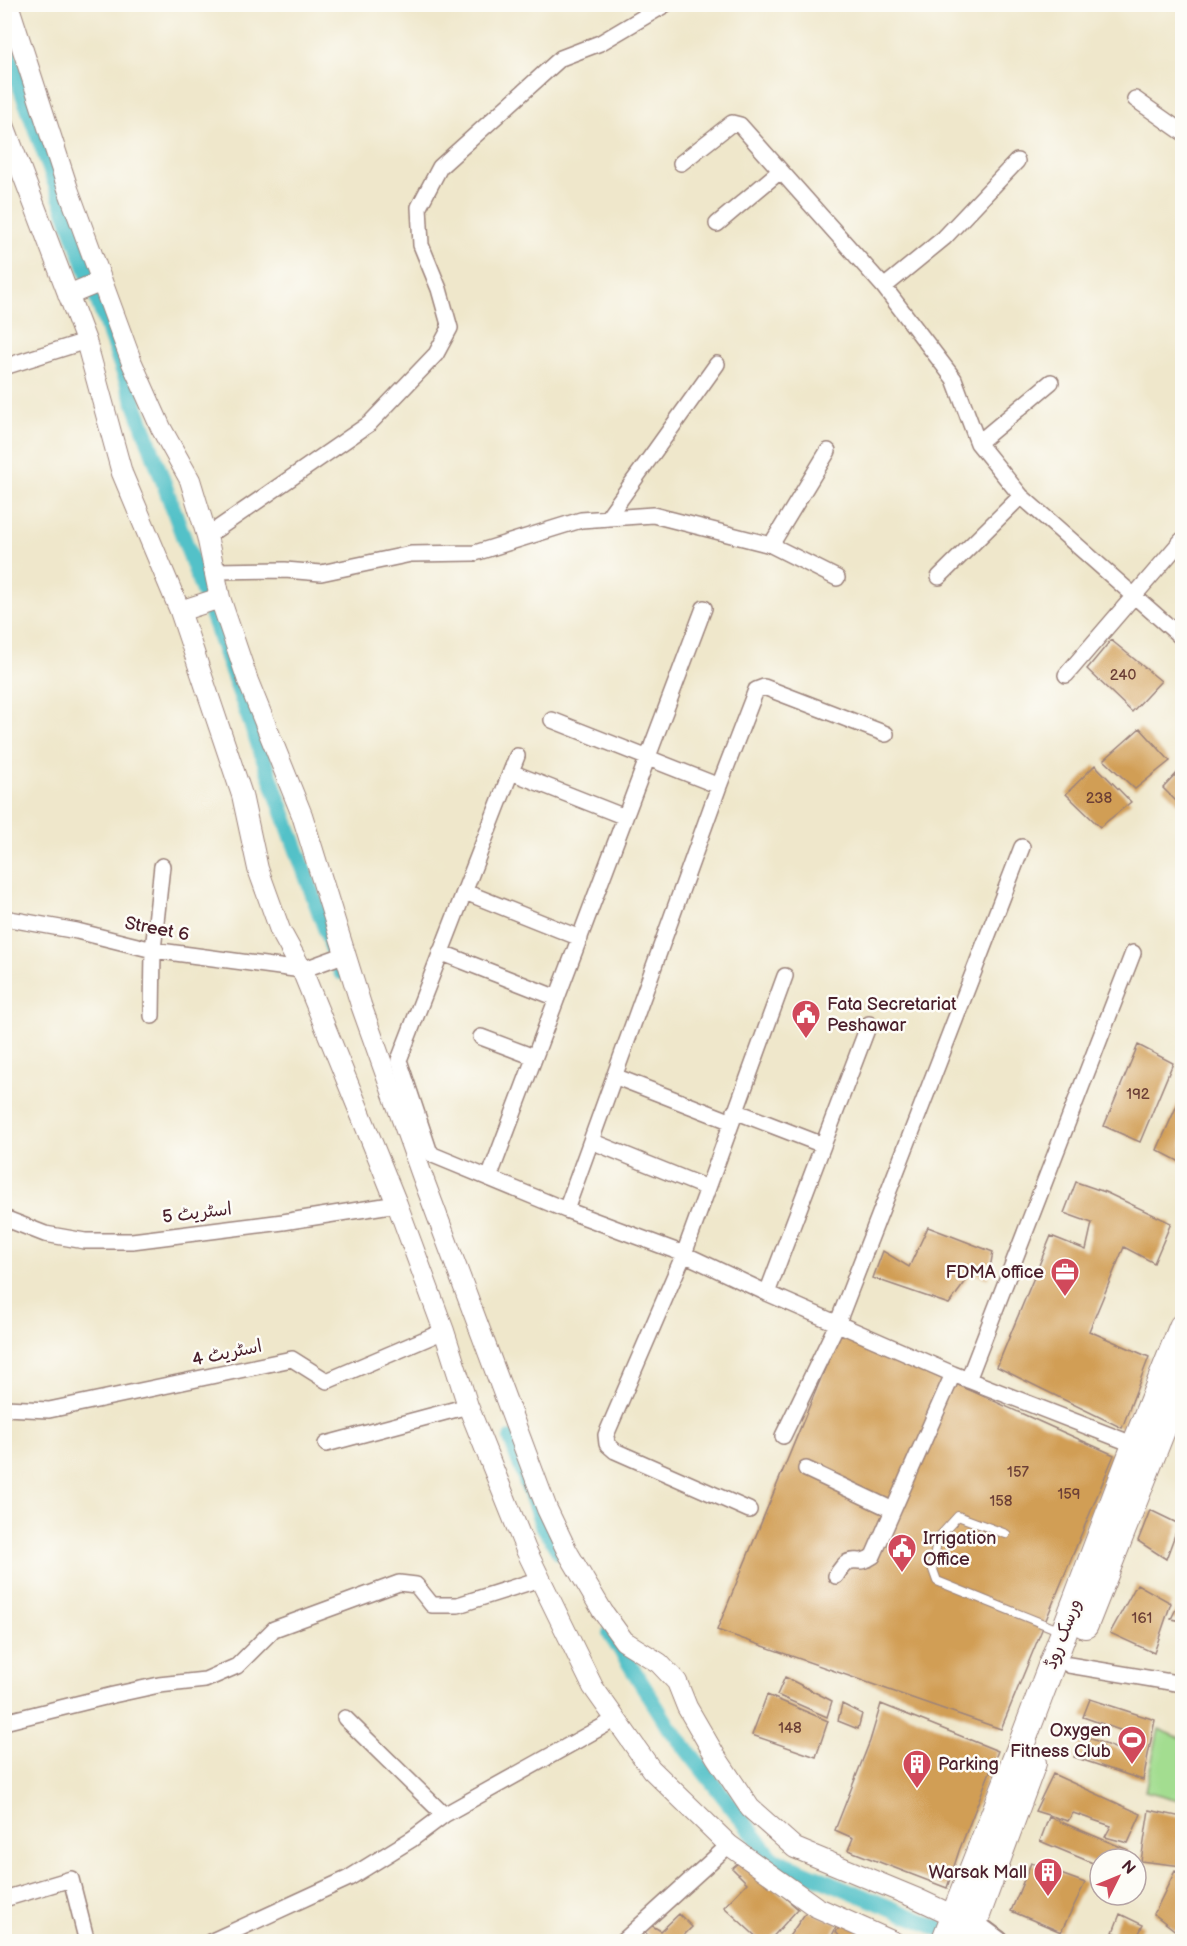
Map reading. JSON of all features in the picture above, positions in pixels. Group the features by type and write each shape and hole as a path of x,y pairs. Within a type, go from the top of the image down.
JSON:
{"main road":[{"name":"ورسک روڈ","path":"960,1930 1023,1740 1060,1663 1144,1449 1182,1327"},
{"name":"ورسک روڈ","path":"1060,1663 1063,1632 1144,1449 1182,1380"},
{"path":"960,1930 997,1941"}],"street":[{"path":"8,4 68,189 132,363 161,428 190,480 207,536 220,598 248,681 302,815 361,1005 547,1509 567,1551 624,1641 659,1663 677,1682 687,1707 716,1757 750,1808 795,1848 960,1930"},
{"path":"207,536 369,424 436,354 450,328 440,289 421,245 419,207 440,167 561,58 600,43 666,4"},
{"path":"1135,99 1182,132"},
{"path":"681,163 732,123 740,125 884,287 954,379 978,443 1021,496 1182,638"},
{"path":"4,125 86,341 122,473 180,611 242,795 258,869 280,930 303,969 397,1204 444,1331 468,1406 540,1579 593,1687 651,1769 729,1845 816,1907 894,1941"},
{"path":"884,287 944,237 1017,160"},
{"path":"717,224 780,171"},
{"path":"69,295 102,281"},
{"path":"4,367 86,341"},
{"path":"608,518 717,364"},
{"path":"978,443 1050,382"},
{"path":"771,545 828,451"},
{"path":"939,577 1021,496"},
{"path":"215,571 285,570 321,573 411,554 475,553 581,520 653,515 771,545 837,578"},
{"path":"1066,675 1182,540"},
{"path":"180,611 220,598"},
{"path":"489,1178 704,608"},
{"path":"566,1210 718,786 756,690 764,687 886,735"},
{"path":"552,720 718,786"},
{"path":"517,756 399,1060 432,1155 566,1210 684,1254 767,1293 953,1374 1144,1449"},
{"path":"511,772 625,817"},
{"path":"783,1436 838,1322 1022,847"},
{"path":"152,1016 153,950 162,867"},
{"path":"465,892 580,938"},
{"name":"Street 6","path":"4,918 153,950 303,969"},
{"path":"440,952 557,998"},
{"path":"968,1380 1133,953"},
{"path":"303,969 345,954"},
{"path":"749,1510 615,1451 607,1444 606,1435 684,1254 785,976"},
{"path":"767,1293 869,1024"},
{"path":"481,1037 534,1057"},
{"path":"614,1076 823,1145"},
{"path":"591,1141 707,1188"},
{"name":"اسٹریٹ 5","path":"4,1218 45,1234 85,1241 132,1241 283,1222 397,1204"},
{"name":"اسٹریٹ 4","path":"4,1408 49,1410 292,1359 327,1381 444,1331"},
{"path":"836,1576 843,1564 850,1560 867,1560 873,1557 953,1374"},
{"path":"326,1444 468,1406"},
{"path":"806,1469 893,1510"},
{"path":"4,1722 159,1685 205,1680 237,1666 274,1629 399,1583 416,1585 432,1605 458,1605 540,1579"},
{"path":"1060,1663 1182,1684"},
{"path":"345,1718 444,1815"},
{"path":"210,1941 349,1878 412,1839 444,1815 616,1719"},
{"path":"622,1941 729,1845"},
{"path":"4,1899 71,1879 87,1941"}],"lane":[{"path":"1006,1534 958,1516 938,1538 932,1567 937,1581 1063,1632"}],"green space":[{"path":"1159,1729 1182,1739 1182,1801 1145,1791"}],"building":[{"path":"1111,640 1161,681 1132,712 1087,669"},
{"path":"1140,728 1170,761 1135,789 1104,760"},
{"path":"1095,765 1131,802 1100,827 1066,794"},
{"path":"1182,768 1182,807 1163,788"},
{"path":"1138,1045 1173,1063 1140,1142 1104,1126"},
{"path":"1182,1094 1182,1163 1157,1150"},
{"name":"FDMA office","path":"1076,1182 1105,1192 1171,1223 1154,1263 1124,1247 1089,1331 1149,1357 1122,1428 997,1367 1051,1236 1086,1250 1092,1223 1064,1213"},
{"path":"928,1227 993,1252 988,1279 972,1273 949,1304 873,1278 883,1251 909,1267"},
{"name":"Irrigation Office","path":"840,1332 1114,1455 1001,1729 717,1630"},
{"path":"1150,1510 1179,1524 1166,1559 1138,1541"},
{"path":"1137,1584 1171,1603 1154,1653 1110,1633"},
{"path":"1182,1597 1182,1621 1171,1619"},
{"path":"785,1677 832,1701 827,1717 777,1695"},
{"path":"767,1695 828,1721 816,1757 752,1735"},
{"path":"1090,1699 1155,1720 1143,1780 1074,1757 1084,1736 1125,1752 1131,1734 1083,1717"},
{"path":"842,1704 862,1714 858,1729 838,1721"},
{"name":"Parking","path":"881,1704 998,1751 947,1888 848,1850 853,1838 835,1830 870,1741"},
{"path":"1053,1774 1141,1814 1128,1843 1105,1837 1111,1826 1073,1813 1068,1821 1035,1811"},
{"path":"1149,1810 1182,1817 1182,1866 1148,1862 1148,1847 1143,1847"},
{"path":"1049,1817 1121,1847 1088,1847 1088,1861 1040,1841"},
{"path":"742,1860 798,1909 768,1942 762,1942 724,1907 747,1883 732,1868"},
{"name":"Warsak Mall","path":"1031,1863 1085,1883 1061,1932 1011,1911"},
{"path":"1175,1871 1182,1874 1182,1936 1154,1914"},
{"path":"807,1911 838,1923 831,1938 834,1942 785,1942"},
{"path":"679,1914 692,1927 677,1942 654,1942 644,1931 649,1924 661,1931"},
{"path":"1120,1914 1143,1925 1135,1941 1113,1932"},
{"path":"848,1915 866,1942 844,1942 836,1932"}],"waterway":[{"path":"4,42 341,972"},
{"path":"511,1439 541,1522 560,1553"},
{"path":"610,1633 669,1727 772,1858 957,1936"}],"place":[{"name":"Fata Secretariat Peshawar","path":"806,1040"},
{"name":"FDMA office","path":"1065,1298"},
{"name":"Irrigation Office","path":"902,1574"},
{"name":"Oxygen Fitness Club","path":"1132,1766"},
{"name":"Parking","path":"917,1790"},
{"name":"Warsak Mall","path":"1048,1898"}]}
